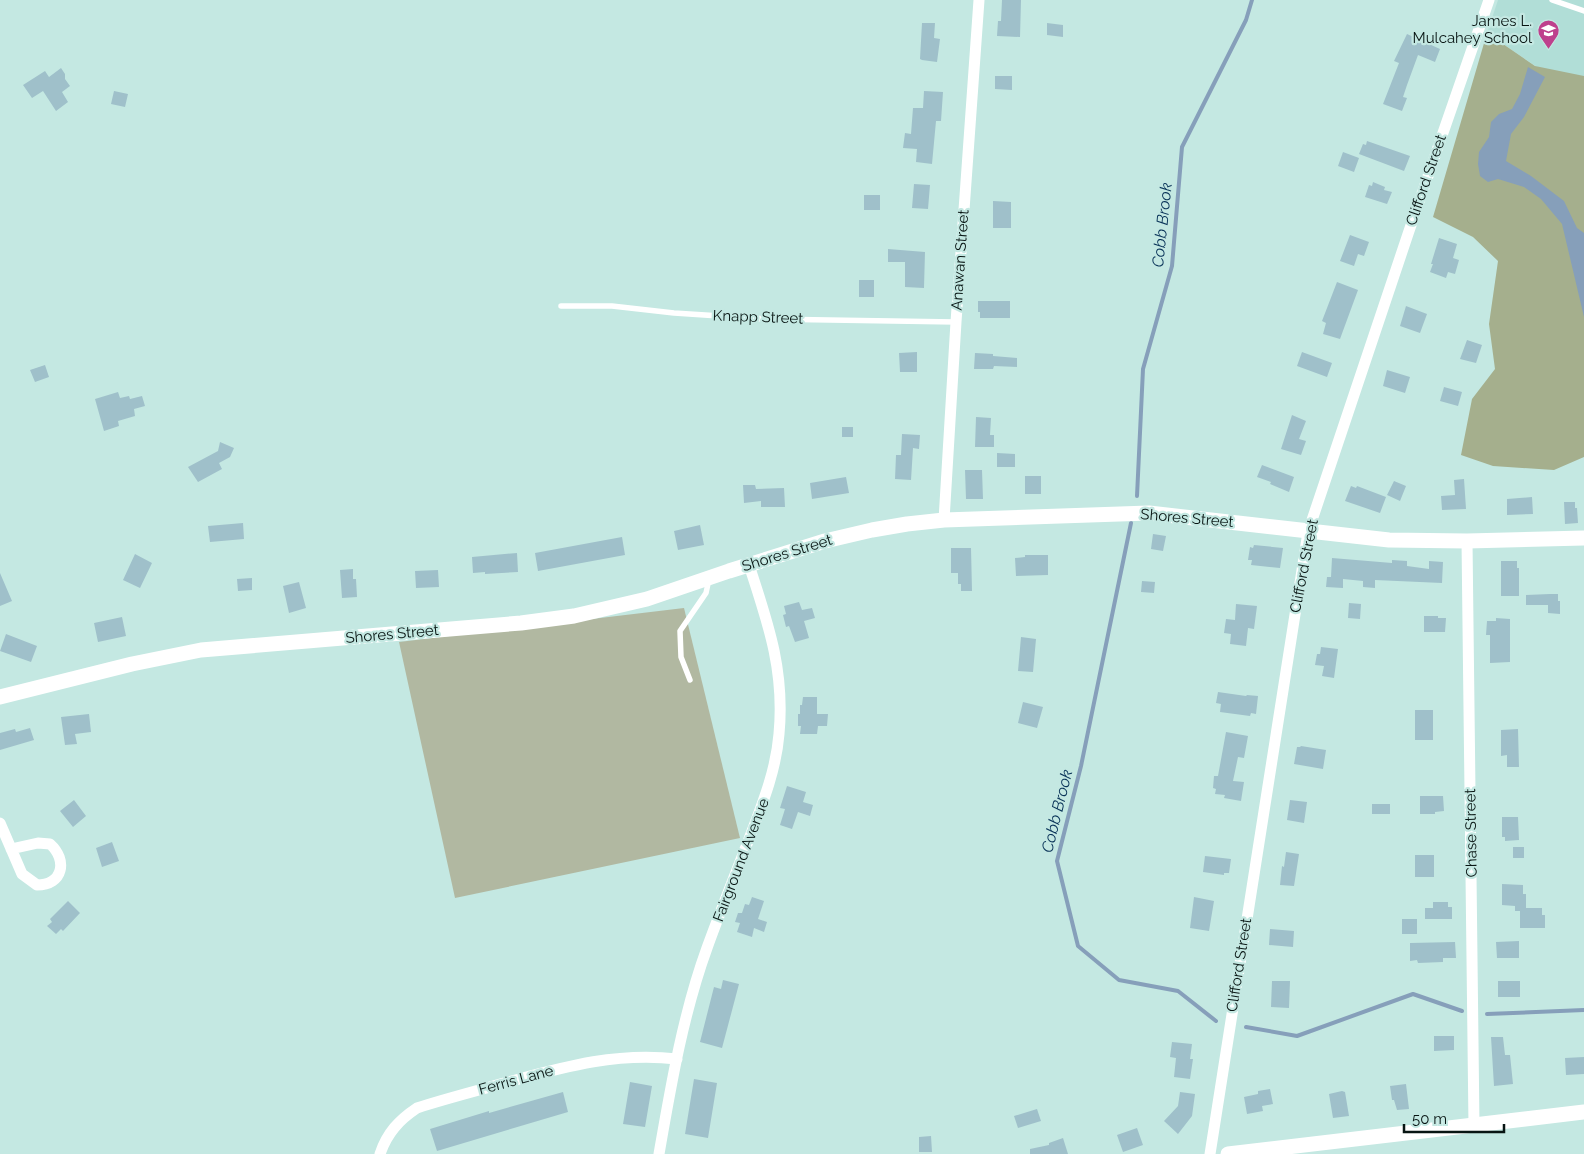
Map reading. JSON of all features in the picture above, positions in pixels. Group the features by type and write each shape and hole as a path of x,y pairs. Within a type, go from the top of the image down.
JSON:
{"street":[{"name":"Anawan Street","path":"944,520 979,0"},
{"name":"Clifford Street","path":"1210,1154 1308,532 1489,0"},
{"name":"Shores Street","path":"0,697 132,664 201,650 520,623 574,616 647,599 749,564 825,541 888,526 944,520 1149,513 1389,540 1467,541 1584,538"},
{"name":"Chase Street","path":"1467,541 1474,1126"},
{"name":"Fairground Avenue","path":"659,1154 676,1059 701,964 764,802 770,784 777,748 780,707 778,666 772,635 749,564"},
{"path":"0,823 11,849 22,874 32,883 38,885 47,884 58,876 61,863 57,853 50,844 29,844 11,849"},
{"name":"Ferris Lane","path":"380,1154 384,1144 401,1119 417,1108 582,1063 637,1056 676,1059"},
{"path":"1228,1154 1331,1148 1474,1126 1584,1112"}],"lane":[{"path":"1552,0 1584,11"},
{"name":"Knapp Street","path":"561,306 612,306 674,313 766,319 956,322"},
{"path":"690,680 682,657 680,631 706,593 710,577"}],"shaded area":[{"name":"James L. Mulcahey School","path":"1498,0 1584,0 1584,89 1565,86 1487,33"},
{"path":"1528,67 1545,77 1524,117 1511,134 1506,161 1531,176 1564,201 1577,228 1584,233 1584,317 1562,224 1541,199 1524,187 1498,179 1488,182 1480,176 1479,152 1489,137 1491,122 1499,114 1512,109 1520,94"}],"green space":[{"path":"1487,33 1535,66 1584,76 1584,457 1554,470 1493,466 1461,455 1472,399 1495,369 1489,324 1498,261 1473,237 1433,217"},
{"path":"684,608 740,838 455,898 399,642"}],"building":[{"path":"1002,0 1021,0 1020,37 997,36 998,21 1001,21"},
{"path":"922,23 935,23 934,38 940,39 937,62 920,59"},
{"path":"1047,23 1063,25 1063,37 1047,35"},
{"path":"1407,34 1440,49 1435,62 1418,55 1403,97 1407,98 1402,111 1383,104 1399,63 1394,61"},
{"path":"61,68 70,86 62,92 68,102 56,111 43,91 32,98 23,85 45,71 49,77"},
{"path":"995,76 1012,76 1012,90 995,89"},
{"path":"114,91 128,94 125,107 111,104"},
{"path":"924,91 943,92 941,121 936,121 932,164 916,162 917,149 903,148 905,133 911,134 913,108 923,108"},
{"path":"1367,141 1410,156 1404,171 1359,154 1363,144 1366,145"},
{"path":"1343,152 1359,158 1354,172 1338,166"},
{"path":"1373,182 1385,187 1384,190 1392,192 1387,204 1365,197 1369,185 1372,186"},
{"path":"914,184 930,185 928,209 912,208"},
{"path":"864,195 880,195 880,210 864,210"},
{"path":"993,201 1011,202 1011,228 993,228"},
{"path":"1350,235 1369,242 1364,256 1358,254 1354,266 1340,261"},
{"path":"1439,238 1457,244 1453,258 1459,260 1455,274 1448,272 1446,278 1430,272"},
{"path":"888,249 925,252 924,288 905,287 905,262 888,262"},
{"path":"859,280 874,280 874,297 859,297"},
{"path":"1337,282 1358,290 1340,339 1323,334 1326,323 1322,321"},
{"path":"978,301 1010,301 1010,318 980,318"},
{"path":"1406,306 1427,314 1420,333 1400,326"},
{"path":"1467,340 1482,345 1476,363 1460,359"},
{"path":"917,352 917,372 900,372 899,353"},
{"path":"1302,352 1332,363 1327,377 1297,366"},
{"path":"975,353 1017,358 1017,367 994,366 993,369 974,369"},
{"path":"45,365 49,377 35,382 30,370"},
{"path":"1387,370 1410,377 1405,393 1383,386"},
{"path":"1444,387 1462,392 1458,406 1440,401"},
{"path":"118,392 120,398 129,396 130,399 142,396 145,406 134,409 135,416 118,421 119,426 104,431 95,399"},
{"path":"1292,415 1306,421 1299,439 1306,441 1301,455 1281,449"},
{"path":"976,417 991,418 990,435 994,435 994,447 975,447"},
{"path":"842,427 853,427 853,437 842,437"},
{"path":"902,434 920,435 919,449 913,448 911,480 895,479 896,455 901,455"},
{"path":"220,442 234,448 230,457 219,463 222,469 198,482 188,467 218,451"},
{"path":"997,453 1015,454 1015,467 997,467"},
{"path":"1262,465 1294,477 1289,492 1257,477"},
{"path":"965,470 982,470 983,499 966,499"},
{"path":"1025,476 1041,476 1041,494 1025,494"},
{"path":"846,477 849,493 812,499 810,483"},
{"path":"1464,479 1466,509 1442,510 1441,496 1455,495 1454,480"},
{"path":"1394,481 1406,486 1400,501 1387,495"},
{"path":"743,485 755,485 756,489 784,488 785,507 761,507 761,501 744,503"},
{"path":"1351,486 1356,488 1357,486 1386,497 1380,513 1345,501"},
{"path":"1532,497 1533,514 1507,515 1507,499"},
{"path":"1564,502 1575,502 1578,523 1565,524"},
{"path":"243,523 244,539 210,542 208,526"},
{"path":"700,525 704,545 678,550 674,531"},
{"path":"1153,534 1166,536 1163,551 1151,549"},
{"path":"622,537 625,555 538,571 535,553"},
{"path":"1254,545 1283,548 1280,568 1251,565 1252,560 1248,560 1250,547 1253,548"},
{"path":"951,548 971,548 972,591 961,591 961,584 958,584 958,573 951,573"},
{"path":"517,553 518,572 473,573 472,557"},
{"path":"135,554 152,563 140,588 123,580"},
{"path":"1025,555 1048,555 1048,575 1016,576 1015,558 1025,557"},
{"path":"1332,558 1392,563 1392,560 1407,561 1407,566 1429,569 1429,561 1443,562 1442,583 1375,580 1375,588 1363,587 1363,581 1343,579 1343,588 1326,587 1327,577 1331,577"},
{"path":"1501,561 1517,561 1517,568 1519,568 1519,596 1501,596"},
{"path":"353,569 353,579 356,579 357,597 342,598 340,570"},
{"path":"438,570 439,587 416,588 415,571"},
{"path":"0,573 12,601 0,606"},
{"path":"252,578 252,590 238,591 237,579"},
{"path":"1142,581 1155,582 1154,593 1141,592"},
{"path":"299,582 306,608 289,613 283,586"},
{"path":"1558,594 1560,614 1548,613 1548,605 1526,605 1526,595"},
{"path":"799,602 802,610 812,608 815,618 804,621 809,638 795,642 789,626 786,627 783,615 786,614 784,606"},
{"path":"1349,603 1361,604 1360,619 1348,618"},
{"path":"1236,604 1257,606 1254,629 1248,628 1246,646 1230,644 1231,634 1224,633 1226,619 1235,620"},
{"path":"1424,616 1446,618 1445,632 1424,632"},
{"path":"122,617 126,636 98,642 94,623"},
{"path":"1496,618 1510,619 1510,662 1490,663 1490,635 1486,635 1487,621 1496,621"},
{"path":"6,634 37,646 31,662 0,651"},
{"path":"1021,637 1036,639 1033,672 1018,671"},
{"path":"1321,647 1338,649 1334,678 1322,676 1324,666 1315,665 1317,654 1320,654"},
{"path":"1218,692 1258,696 1256,714 1251,713 1250,716 1220,712 1221,704 1216,703"},
{"path":"803,697 817,697 817,714 828,714 827,726 818,726 817,734 800,734 801,726 798,726 798,714 800,714 800,705 802,705"},
{"path":"1023,702 1043,707 1037,728 1018,723"},
{"path":"1415,710 1433,710 1433,740 1415,740"},
{"path":"89,714 91,732 75,734 77,744 65,745 61,717"},
{"path":"30,728 34,740 0,750 0,733 15,729 16,732"},
{"path":"1518,729 1519,767 1507,767 1507,755 1501,756 1501,730"},
{"path":"1226,732 1248,736 1244,758 1238,757 1233,781 1244,782 1241,801 1224,798 1225,795 1215,794 1216,789 1213,788 1214,776 1218,776"},
{"path":"1297,747 1326,750 1323,769 1294,764"},
{"path":"787,786 806,792 803,802 813,805 810,816 798,812 792,829 780,825 785,809 780,808"},
{"path":"1420,796 1443,796 1444,811 1435,812 1435,814 1420,814"},
{"path":"74,800 86,816 73,827 60,811"},
{"path":"1290,800 1307,802 1304,823 1287,820"},
{"path":"1372,804 1390,804 1390,814 1372,814"},
{"path":"1502,817 1518,817 1519,840 1505,841 1505,837 1502,837"},
{"path":"112,842 119,861 102,867 96,848"},
{"path":"1513,847 1524,847 1524,858 1513,858"},
{"path":"1286,852 1299,854 1294,886 1280,885"},
{"path":"1415,855 1434,855 1434,877 1415,877"},
{"path":"1205,856 1231,859 1229,873 1224,873 1224,875 1203,872"},
{"path":"1502,884 1523,885 1523,894 1526,894 1526,908 1542,908 1542,915 1545,915 1545,928 1520,928 1520,911 1515,911 1515,906 1502,905"},
{"path":"752,897 764,901 758,919 767,922 764,932 754,928 752,937 737,932 740,923 735,922 738,913 742,913 745,904 749,905"},
{"path":"1194,897 1214,901 1209,931 1190,928"},
{"path":"68,901 80,913 63,931 61,929 56,934 47,926 52,922 50,919"},
{"path":"1433,902 1448,902 1448,907 1452,907 1452,919 1425,919 1425,908 1433,908"},
{"path":"1402,919 1417,919 1417,934 1402,934"},
{"path":"1270,929 1294,931 1293,947 1269,945"},
{"path":"1519,941 1519,958 1497,958 1496,942"},
{"path":"1455,942 1456,958 1443,958 1443,962 1418,963 1417,960 1410,961 1410,943"},
{"path":"723,980 739,984 722,1048 700,1042 714,987 721,989"},
{"path":"1272,981 1290,981 1289,1008 1271,1007"},
{"path":"1498,981 1520,981 1520,997 1498,997"},
{"path":"1434,1036 1454,1036 1454,1050 1434,1051"},
{"path":"1491,1037 1503,1037 1505,1055 1510,1055 1513,1084 1494,1086"},
{"path":"1172,1042 1192,1044 1190,1059 1193,1059 1190,1079 1174,1077 1176,1058 1170,1057"},
{"path":"1584,1057 1584,1074 1566,1075 1565,1058"},
{"path":"694,1079 717,1083 708,1138 685,1134"},
{"path":"630,1082 652,1086 645,1127 623,1124"},
{"path":"1406,1084 1409,1109 1397,1110 1394,1100 1392,1100 1390,1086"},
{"path":"1270,1089 1273,1104 1262,1106 1263,1111 1247,1114 1244,1097 1258,1094 1258,1091"},
{"path":"563,1092 568,1112 437,1151 430,1129 489,1111 489,1113"},
{"path":"1180,1092 1195,1094 1192,1116 1178,1134 1164,1121 1178,1106"},
{"path":"1345,1092 1349,1116 1333,1118 1329,1094"},
{"path":"1037,1109 1041,1121 1018,1128 1014,1116"},
{"path":"1137,1128 1143,1145 1123,1152 1117,1135"},
{"path":"931,1136 932,1152 919,1152 919,1137"},
{"path":"1063,1138 1068,1154 1030,1154 1030,1149 1049,1145 1049,1143"}],"waterway":[{"name":"Cobb Brook","path":"1137,496 1143,369 1172,266 1182,147 1246,20 1252,0"},
{"name":"Cobb Brook","path":"1131,523 1081,766 1057,861 1078,946 1119,980 1178,991 1216,1021"},
{"name":"Cobb Brook","path":"1246,1027 1297,1036 1413,994 1462,1011"},
{"name":"Cobb Brook","path":"1487,1014 1584,1010"}],"place":[{"name":"James L. Mulcahey School","path":"1548,49"}]}
